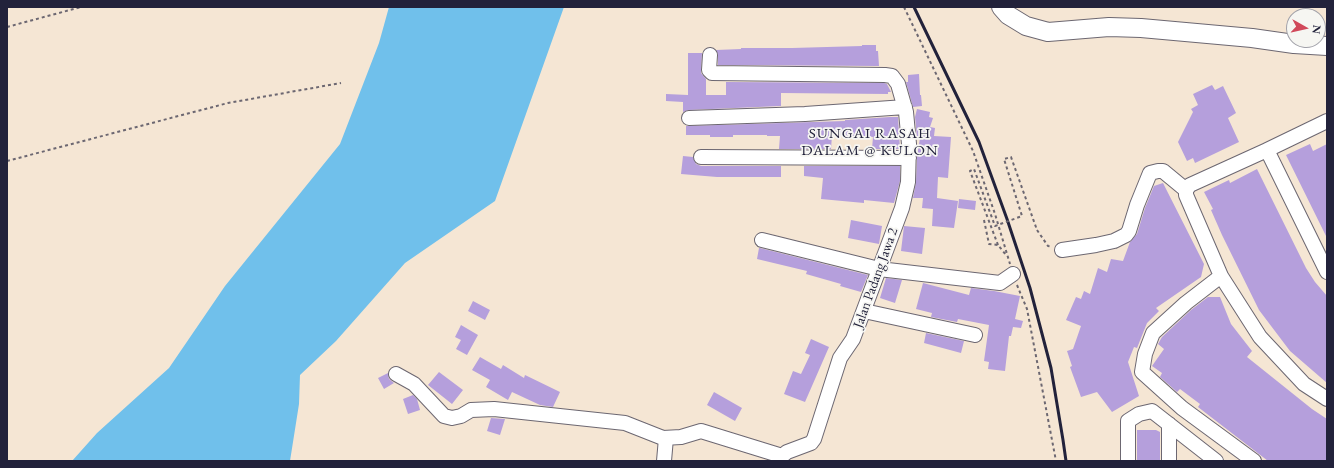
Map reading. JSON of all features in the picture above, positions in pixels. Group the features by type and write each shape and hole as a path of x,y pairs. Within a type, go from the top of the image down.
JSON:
{"main road":[{"path":"1001,7 1008,15 1026,26 1048,32 1109,27 1141,28 1327,46"}],"street":[{"name":"Jalan Padang Jawa 2","path":"710,54 709,70 712,73 885,74 892,76 898,84 905,107 909,158 908,182 902,208 853,339 840,358 814,439 811,444 787,452 780,458"},
{"path":"689,118 805,114 905,107"},
{"path":"1188,187 1327,121"},
{"path":"1267,150 1327,272"},
{"path":"701,157 909,158"},
{"path":"1062,250 1114,241 1126,235 1129,231 1136,205 1150,173 1163,171 1188,187"},
{"path":"1188,187 1186,195 1221,276 1260,337 1304,384 1327,399"},
{"path":"762,240 880,269 1000,283 1013,274"},
{"path":"1221,276 1186,303 1153,333 1145,354 1142,372 1182,408 1254,461"},
{"path":"864,311 975,335"},
{"path":"396,374 414,384 444,416 452,418 461,416 471,410 494,409 625,423 663,438 681,437 701,431 780,458"},
{"path":"1128,461 1128,421 1139,414 1152,411 1216,461"},
{"path":"1169,424 1169,461"},
{"path":"664,461 666,438"}],"path":[{"path":"7,27 80,7"},
{"path":"904,7 973,151 995,214 1013,274 1027,309 1056,461"},
{"path":"7,161 228,103 341,83"},
{"path":"1007,256 998,245 970,171 974,169 995,226 1022,216 1004,159 1011,157 1037,230 1048,246 1062,250"},
{"path":"984,220 989,244 998,245"}],"water":[{"path":"389,7 564,7 495,201 405,263 336,341 300,375 299,404 290,461 72,461 97,433 169,368 225,286 340,144 379,43"}],"building":[{"path":"876,45 879,66 718,65 718,55 716,50 741,48 792,48"},
{"path":"688,53 702,53 701,73 706,79 706,95 726,95 726,82 884,83 887,84 891,92 888,92 888,94 781,93 781,106 689,110 683,112 683,102 666,101 666,94 688,95"},
{"path":"919,74 922,106 913,107 906,82 908,82 908,75"},
{"path":"1212,85 1215,90 1223,86 1236,113 1228,118 1239,142 1195,163 1193,158 1187,161 1178,142 1193,112 1191,109 1198,105 1193,94"},
{"path":"917,109 930,112 929,117 933,118 930,127 935,128 934,136 951,137 948,178 938,177 937,198 958,201 954,228 932,226 933,209 922,208 923,198 913,198 920,138 917,138 915,117"},
{"path":"898,117 900,149 872,149 873,137 832,135 831,149 779,149 780,136 733,135 733,137 710,137 710,135 686,135 686,126 845,121"},
{"path":"1310,144 1313,151 1327,144 1327,238 1286,155"},
{"path":"683,156 693,157 696,164 701,166 781,166 781,177 717,177 681,174"},
{"path":"804,166 900,166 900,181 894,203 864,200 864,203 821,199 823,178 804,176"},
{"path":"1257,169 1306,268 1327,296 1327,383 1290,351 1259,310 1222,235 1211,210 1213,209 1204,192 1229,180 1230,183"},
{"path":"1163,183 1204,264 1201,277 1156,308 1159,311 1147,323 1137,348 1134,347 1128,362 1139,396 1112,412 1097,392 1081,397 1070,367 1072,366 1067,351 1073,349 1081,326 1066,320 1076,297 1081,299 1084,291 1090,294 1098,268 1107,272 1111,259 1123,261 1130,242 1137,234 1154,186"},
{"path":"959,199 976,201 975,210 958,208"},
{"path":"851,220 882,226 879,244 848,238"},
{"path":"904,226 925,228 922,254 901,251"},
{"path":"759,248 868,275 861,292 840,286 841,284 806,274 807,271 757,259"},
{"path":"886,278 902,280 895,303 880,298"},
{"path":"923,283 969,295 971,288 1020,296 1015,319 1023,321 1021,328 1013,327 1011,336 1009,336 1005,371 988,369 989,362 984,361 989,325 958,319 957,322 931,317 932,313 916,309"},
{"path":"1208,297 1220,297 1231,324 1252,351 1247,357 1312,409 1327,419 1327,461 1268,461 1198,407 1200,404 1180,389 1177,392 1160,377 1162,373 1152,366 1164,349 1158,344 1162,337 1191,310"},
{"path":"473,301 490,310 485,320 468,311"},
{"path":"461,325 478,335 467,355 456,349 461,340 455,337"},
{"path":"926,333 964,341 961,353 924,343"},
{"path":"811,339 829,347 805,402 784,394 793,371 801,374 810,355 805,353"},
{"path":"480,357 501,369 503,365 524,378 525,375 560,392 553,407 540,405 512,392 508,400 486,387 490,380 472,370"},
{"path":"439,372 463,390 452,404 428,385"},
{"path":"388,373 389,379 394,383 384,389 378,378"},
{"path":"714,392 742,408 735,421 707,405"},
{"path":"413,395 417,399 420,410 408,414 403,399"},
{"path":"491,418 505,419 500,435 487,431"},
{"path":"1137,430 1156,430 1160,432 1160,461 1137,461"}],"railway":[{"path":"914,7 979,142 1007,219 1030,288 1051,368 1066,461"}],"district":[{"name":"SUNGAI RASAH DALAM @ KULON","path":"870,142"}]}
